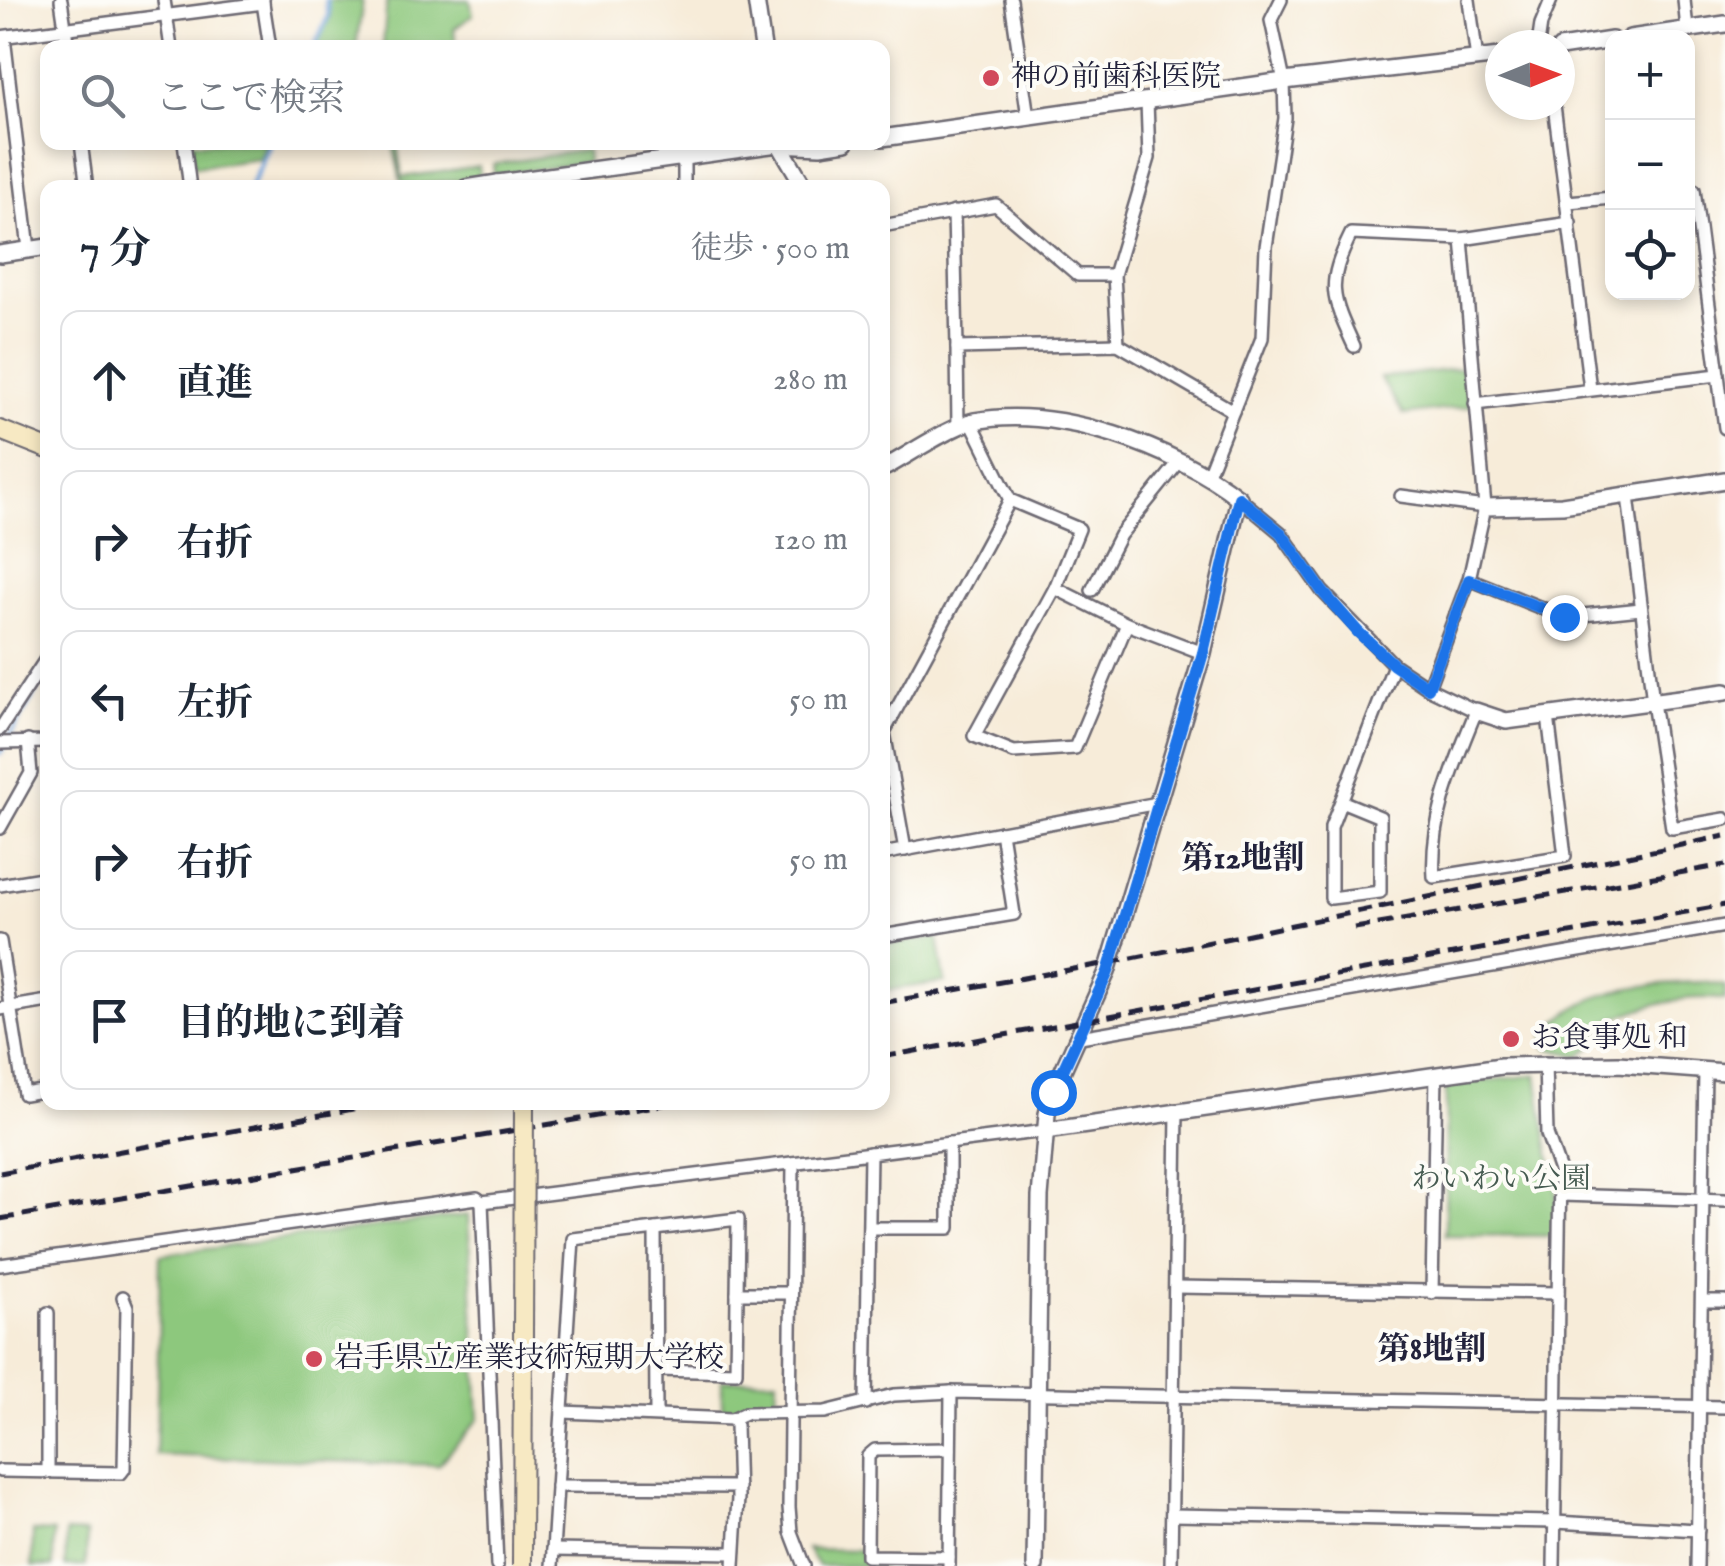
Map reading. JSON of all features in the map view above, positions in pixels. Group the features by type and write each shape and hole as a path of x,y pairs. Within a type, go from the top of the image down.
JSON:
{"main road":[{"path":"0,430 40,447"},
{"path":"522,1566 524,1110"}],"street":[{"path":"61,0 67,40"},
{"path":"164,0 170,40"},
{"path":"756,0 762,40"},
{"path":"1011,0 1028,117"},
{"path":"1208,474 1262,338 1266,247 1285,118 1284,82 1271,20 1281,0"},
{"path":"1469,0 1477,58"},
{"path":"1540,30 1551,0"},
{"path":"1684,0 1688,29"},
{"path":"29,250 5,93 2,37 263,1 269,40"},
{"path":"1682,30 1725,24"},
{"path":"1575,46 1605,41"},
{"path":"890,137 1485,57"},
{"path":"1118,344 1114,275 1149,158 1147,101"},
{"path":"1556,120 1590,389"},
{"path":"81,150 85,180"},
{"path":"185,150 189,180"},
{"path":"539,180 737,150"},
{"path":"782,150 800,180"},
{"path":"684,159 684,180"},
{"path":"1695,198 1725,428"},
{"path":"1568,202 1605,199"},
{"path":"890,224 996,205 1078,275 1114,275"},
{"path":"954,212 957,348 965,425 1010,500 1079,529 1055,588 974,736 1014,752 1075,748 1128,624"},
{"path":"1354,346 1334,296 1335,266 1351,234 1462,239 1570,224"},
{"path":"1428,688 1469,580 1486,507 1462,239"},
{"path":"0,254 40,248"},
{"path":"957,348 1118,344 1233,411"},
{"path":"1475,404 1718,375"},
{"path":"890,463 965,425 1038,418 1094,427 1208,474 1281,533 1322,591 1394,665 1428,688 1476,712 1506,721 1725,692"},
{"path":"1092,590 1120,535 1179,462"},
{"path":"1400,496 1486,507 1562,504 1725,480"},
{"path":"1628,496 1652,702 1672,828 1725,819"},
{"path":"1034,1566 1040,1197 1045,1131 1053,1092 1108,972 1203,653 1239,498"},
{"path":"890,721 1010,500"},
{"path":"1469,580 1564,617 1642,609"},
{"path":"1055,588 1128,624 1203,653"},
{"path":"1341,802 1380,817 1380,892 1331,898 1331,827 1394,665"},
{"path":"0,729 40,668"},
{"path":"1476,712 1445,787 1432,848 1434,878 1565,856 1548,716"},
{"path":"6,742 40,742"},
{"path":"0,828 31,772 28,742"},
{"path":"890,767 904,850"},
{"path":"890,853 1158,803"},
{"path":"890,935 1014,914 1002,832"},
{"path":"0,885 40,878"},
{"path":"1080,1037 1725,926"},
{"path":"0,942 6,1008 24,1094 40,1091"},
{"path":"6,1008 40,1002"},
{"path":"1544,1063 1548,1134 1560,1170 1554,1566"},
{"path":"0,1265 477,1198 482,1202 1045,1131 1436,1074 1544,1063 1725,1072"},
{"path":"1697,1566 1705,1070"},
{"path":"1432,1293 1436,1074"},
{"path":"1171,1566 1176,1110"},
{"path":"869,1228 949,1228 950,1143"},
{"path":"866,1403 870,1153"},
{"path":"793,1163 790,1519 804,1566"},
{"path":"1560,1195 1725,1200"},
{"path":"482,1202 496,1566"},
{"path":"552,1566 572,1239 738,1219 736,1372 657,1370"},
{"path":"656,1229 656,1415"},
{"path":"1176,1287 1558,1293"},
{"path":"737,1292 791,1292"},
{"path":"0,1471 121,1473 124,1469 127,1308 123,1297"},
{"path":"1702,1301 1725,1301"},
{"path":"48,1314 48,1472"},
{"path":"950,1450 875,1450 868,1456 866,1556 949,1562 951,1392"},
{"path":"562,1412 732,1419 745,1413 825,1412 894,1395 951,1392 1725,1407"},
{"path":"553,1550 734,1560 738,1487 736,1425 732,1419"},
{"path":"557,1486 738,1487"},
{"path":"1172,1515 1556,1522 1698,1530"}],"green space":[{"path":"327,0 363,0 357,40 319,40 330,17"},
{"path":"387,0 470,0 473,15 454,29 455,40 384,40"},
{"path":"192,150 263,150 259,159 194,167"},
{"path":"394,150 398,150 402,177 479,166 480,177 401,180"},
{"path":"586,150 587,162 494,175 493,164"},
{"path":"1463,368 1470,406 1404,415 1380,378"},
{"path":"938,937 945,982 890,990 890,944"},
{"path":"1704,982 1725,986 1725,1000 1677,1000 1616,1018 1601,1024 1596,1044 1579,1056 1546,1048 1545,1035 1560,1019 1596,997 1639,987"},
{"name":"わいわい公園","path":"1537,1075 1555,1169 1559,1236 1445,1235 1446,1085"},
{"path":"468,1215 479,1419 438,1465 156,1455 160,1255"},
{"path":"777,1379 776,1403 722,1409 722,1380"},
{"path":"33,1531 54,1532 53,1566 32,1566"},
{"path":"66,1532 87,1533 86,1566 65,1566"},
{"path":"807,1549 860,1550 864,1565 884,1566 818,1566"}],"waterway":[{"path":"318,40 328,17 326,0"},
{"path":"254,180 267,150"},
{"path":"0,753 40,684"}],"railway":[{"path":"890,1002 1108,963 1725,836"},
{"path":"1355,928 1725,865"},
{"path":"890,1056 1725,905"},
{"path":"0,1173 348,1110"},
{"path":"0,1219 633,1110"}],"place":[{"name":"神の前歯科医院","path":"991,78"},
{"name":"お食事処 和","path":"1511,1039"},
{"name":"岩手県立産業技術短期大学校","path":"314,1359"}],"district":[{"name":"第12地割","path":"1243,859"},
{"name":"第8地割","path":"1432,1350"}],"route":[{"path":"1053,1092 1108,972 1203,653 1239,498 1281,533 1322,591 1358,632 1394,665 1428,688 1469,580 1564,617"}]}
